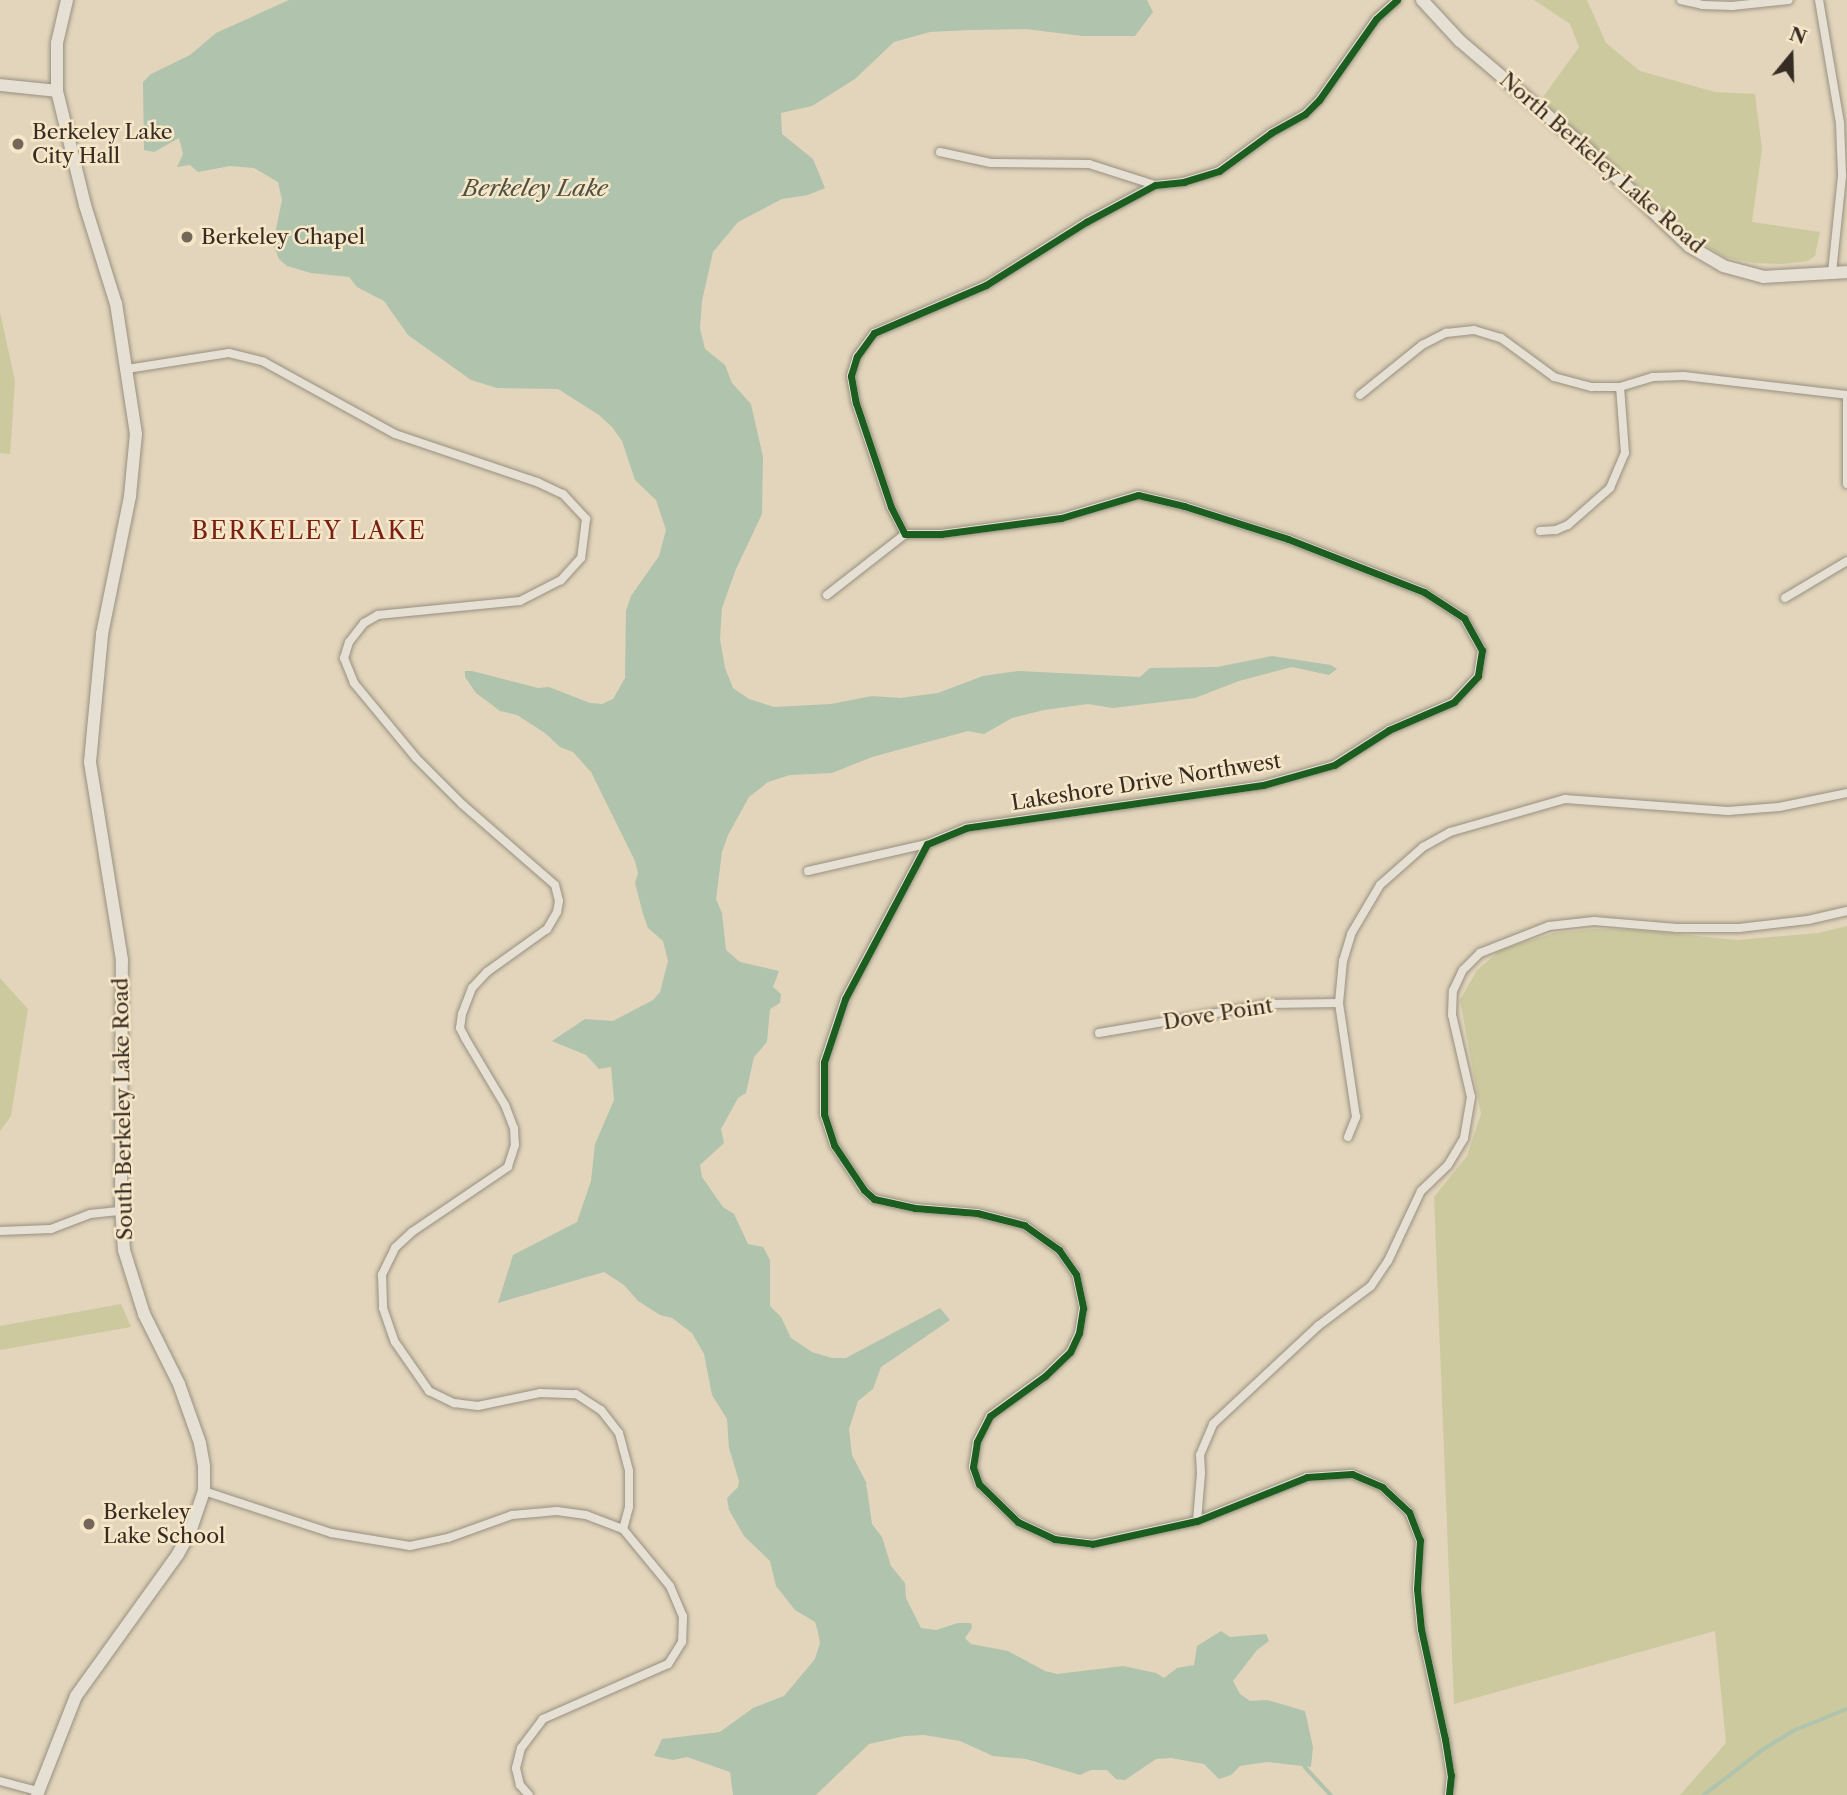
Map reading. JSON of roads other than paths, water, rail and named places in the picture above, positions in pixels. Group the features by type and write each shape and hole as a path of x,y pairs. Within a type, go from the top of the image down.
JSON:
{"street":[{"path":"0,85 57,91 57,43 67,0"},
{"path":"827,595 905,534 891,507 856,403 851,376 857,356 867,339 909,317 954,301 986,285 1086,222 1155,185 1184,182 1219,171 1271,133 1305,114 1319,100 1376,19 1398,0"},
{"name":"North Berkeley Lake Road","path":"1422,0 1460,41 1588,150 1689,246 1723,265 1764,277 1847,272"},
{"path":"1681,0 1702,5 1732,6 1789,0"},
{"path":"1819,0 1840,123 1842,176 1832,273"},
{"name":"South Berkeley Lake Road","path":"37,1793 76,1696 178,1554 204,1491 200,1443 179,1384 154,1337 132,1281 124,1250 121,1211 122,960 90,762 102,634 130,496 136,434 116,304 85,205 57,91"},
{"path":"940,152 991,163 1089,164 1155,185"},
{"path":"1360,395 1422,345 1446,333 1474,330 1501,338 1554,377 1592,387 1620,387 1653,377 1694,378 1847,395 1847,484"},
{"path":"127,369 229,353 264,362 395,434 537,482 563,494 586,519 581,558 561,580 520,601 378,615 364,623 349,642 344,658 354,682 416,758 462,804 555,885 559,901 557,912 547,929 487,972 472,988 462,1014 460,1028 505,1105 514,1128 515,1145 508,1167 412,1232 395,1248 382,1275 383,1308 395,1342 429,1391 454,1403 478,1406 541,1393 576,1394 601,1410 619,1433 629,1471 629,1507 623,1530"},
{"path":"1541,531 1556,530 1568,525 1610,488 1625,453 1620,387"},
{"name":"Lakeshore Drive Northwest","path":"808,871 927,844 966,828 1263,785 1334,765 1389,730 1454,702 1478,676 1482,650 1464,618 1424,592 1288,539 1138,495 1060,518 941,534 905,534"},
{"path":"1785,598 1847,561"},
{"path":"1348,1137 1356,1117 1339,1003 1343,961 1361,913 1380,885 1401,864 1450,832 1565,799 1606,800 1701,810 1779,807 1847,793"},
{"path":"927,844 845,999 824,1062 824,1114 834,1145 850,1173 874,1199 915,1208 977,1213 1024,1225 1059,1250 1076,1274 1083,1308 1070,1352 1045,1376 990,1416 977,1442 975,1454 973,1467 979,1484 1018,1522 1054,1539 1092,1544 1197,1521 1307,1477 1353,1474 1382,1487 1409,1512 1420,1541 1417,1589 1421,1629 1445,1738 1451,1775 1448,1795"},
{"path":"1197,1521 1202,1474 1200,1455 1213,1423 1318,1325 1371,1286 1388,1261 1421,1191 1448,1165 1464,1138 1471,1097 1452,1015 1453,991 1463,970 1480,953 1549,926 1594,921 1677,928 1739,928 1808,920 1847,911"},
{"name":"Dove Point","path":"1099,1034 1268,1004 1339,1003"},
{"path":"0,1231 51,1229 90,1214 121,1211"},
{"path":"204,1491 331,1533 410,1546 448,1538 512,1516 557,1511 586,1514 623,1530 670,1586 683,1616 682,1642 668,1664 543,1719 521,1748 516,1768 520,1785 529,1795"},
{"path":"0,1781 37,1793"}],"water":[{"name":"Berkeley Lake","path":"289,0 1147,0 1153,12 1135,36 1083,36 1025,29 970,30 930,32 894,42 855,79 812,106 781,113 782,134 813,159 825,188 808,195 782,199 738,222 713,252 702,301 700,328 705,349 725,365 732,383 751,404 763,457 762,514 736,569 722,608 720,639 725,668 733,688 749,699 774,707 831,704 872,696 900,698 938,693 983,676 1018,671 1140,677 1150,668 1217,667 1272,656 1331,665 1337,669 1329,675 1292,667 1239,681 1195,698 1113,708 1088,704 1044,710 1012,718 984,734 968,731 872,757 832,773 790,775 768,782 749,797 728,835 722,852 716,899 722,913 726,950 740,962 779,971 773,987 781,994 780,1003 770,1009 767,1042 754,1057 746,1093 738,1098 721,1129 724,1143 700,1165 702,1177 723,1207 734,1214 748,1244 763,1247 770,1260 770,1306 781,1317 791,1338 812,1352 832,1358 846,1358 940,1308 950,1320 881,1367 873,1389 858,1401 849,1429 852,1455 866,1482 872,1524 882,1537 891,1566 905,1583 906,1598 921,1628 936,1630 958,1623 971,1623 972,1628 965,1638 971,1644 1008,1651 1045,1671 1057,1674 1123,1666 1156,1673 1164,1678 1177,1668 1194,1665 1197,1646 1221,1631 1230,1637 1266,1634 1269,1641 1257,1650 1233,1681 1240,1694 1250,1701 1267,1700 1305,1711 1313,1747 1311,1767 1267,1762 1240,1766 1231,1775 1219,1779 1204,1764 1171,1758 1156,1759 1125,1780 1116,1779 1107,1770 1091,1770 1080,1775 1026,1759 993,1756 960,1741 924,1735 869,1744 816,1795 733,1795 730,1772 687,1757 673,1760 654,1756 662,1739 720,1732 753,1708 784,1696 815,1659 820,1643 815,1622 795,1610 776,1586 770,1561 744,1536 729,1510 727,1498 738,1487 739,1481 729,1448 727,1419 712,1395 704,1354 692,1333 672,1318 660,1315 638,1301 624,1285 604,1272 498,1303 513,1255 577,1222 591,1181 595,1144 614,1100 611,1067 599,1069 586,1055 552,1041 585,1019 613,1021 653,1000 660,992 668,961 663,941 648,928 643,914 635,883 638,873 635,861 591,772 573,752 560,747 545,733 517,715 500,711 476,693 465,677 465,671 538,688 549,687 590,703 602,704 613,699 625,678 626,611 631,596 659,556 666,530 656,500 635,480 622,441 599,415 558,389 497,388 471,380 408,335 384,301 357,287 349,277 311,273 287,266 279,259 273,243 282,200 278,182 254,168 230,166 198,172 190,165 177,167 183,154 179,138 154,152 144,150 143,82 151,74 190,55 216,33"}],"waterway":[{"path":"1704,1795 1765,1748 1795,1730 1847,1709"},
{"path":"1305,1767 1331,1795"}],"place":[{"name":"Berkeley Lake City Hall","path":"18,144"},
{"name":"Berkeley Chapel","path":"187,237"},
{"name":"Berkeley Lake School","path":"89,1524"}],"district":[{"name":"BERKELEY LAKE","path":"309,531"}]}
